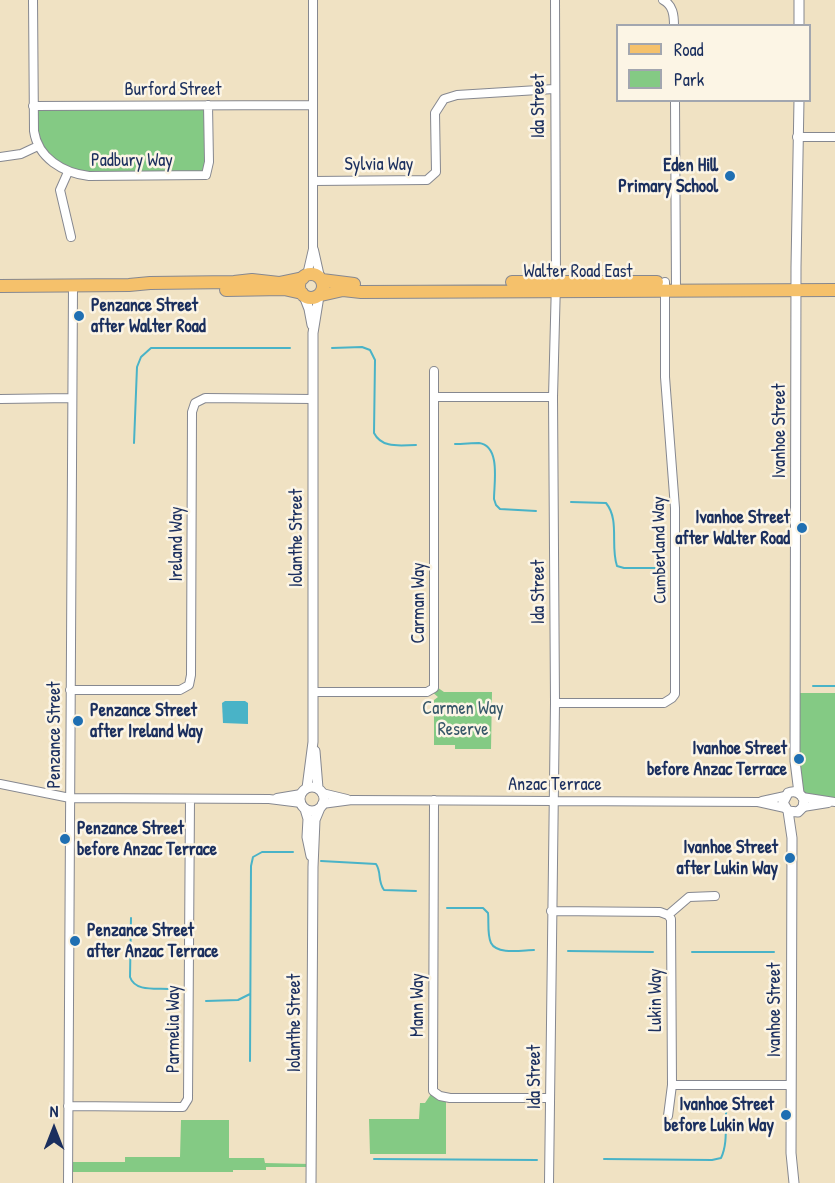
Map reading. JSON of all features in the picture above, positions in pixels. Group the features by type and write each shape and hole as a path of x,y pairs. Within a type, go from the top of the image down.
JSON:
{"main road":[{"path":"0,286 129,285 252,280 284,283 314,274 321,278 324,286 320,295 311,298 284,289 149,290 129,285"},
{"path":"303,295 299,285 305,276"},
{"name":"Walter Road East","path":"321,278 351,284 796,287 835,290"},
{"name":"Walter Road East","path":"796,287 835,283"},
{"name":"Walter Road East","path":"320,295 343,290 556,286"}],"street":[{"path":"0,157 21,154 38,146 34,131 33,106 33,0"},
{"path":"313,0 313,249 321,278"},
{"name":"Ida Street","path":"549,1183 555,703 553,397 556,286 555,0"},
{"path":"663,0 671,7 674,24"},
{"path":"799,0 799,24"},
{"name":"Sylvia Way","path":"313,181 427,180 436,172 435,113 444,99 457,95 554,89"},
{"path":"670,286 675,102"},
{"name":"Ivanhoe Street","path":"792,838 801,802 795,761 799,102"},
{"name":"Padbury Way","path":"38,146 50,160 68,172 89,176 206,175 209,162 208,105"},
{"name":"Burford Street","path":"33,106 313,105"},
{"path":"797,137 835,137"},
{"path":"68,172 60,190 71,237"},
{"path":"305,276 313,249"},
{"name":"Penzance Street","path":"68,1183 73,286"},
{"name":"Cumberland Way","path":"555,703 664,703 675,694 675,508 665,377 670,286"},
{"name":"Iolanthe Street","path":"303,295 309,309 313,333 314,742 321,806 315,820 313,867 311,1182"},
{"name":"Iolanthe Street","path":"313,333 320,295"},
{"name":"Carman Way","path":"314,692 427,692 434,688 434,371"},
{"path":"434,397 553,397"},
{"path":"0,399 72,398"},
{"name":"Ireland Way","path":"70,690 180,690 189,685 191,675 192,412 195,402 205,398 313,399"},
{"name":"Iolanthe Street","path":"313,867 307,837 308,819 303,798 314,742"},
{"name":"Ivanhoe Street","path":"787,794 795,761"},
{"path":"0,784 69,798 269,799 303,798 320,791"},
{"name":"Anzac Terrace","path":"320,791 352,800"},
{"path":"801,802 794,792 787,794 783,800 786,809 792,812 801,802 835,802"},
{"name":"Anzac Terrace","path":"758,802 787,794"},
{"path":"303,798 314,811 321,806"},
{"name":"Parmelia Way","path":"68,1106 183,1107 188,1099 190,799"},
{"name":"Anzac Terrace","path":"321,806 352,800 554,800 758,802 786,809"},
{"name":"Mann Way","path":"434,800 433,1091 440,1096 450,1098 550,1098"},
{"name":"Ivanhoe Street","path":"786,809 792,838 791,1153 794,1183"},
{"path":"551,911 660,912 668,915 688,897 715,896"},
{"name":"Lukin Way","path":"668,915 671,923 672,1085 668,1116"},
{"path":"672,1085 791,1085"}],"green space":[{"path":"208,105 206,175 75,175 38,146 33,106"},
{"name":"Carmen Way Reserve","path":"434,685 444,692 492,692 491,749 455,749 455,745 434,745 434,700 438,697 431,691"},
{"path":"796,693 835,693 835,802 801,795"},
{"path":"433,1091 446,1097 446,1154 370,1154 369,1119 419,1119 420,1103 425,1103"},
{"path":"181,1120 229,1120 229,1158 264,1158 265,1163 310,1164 310,1167 266,1167 266,1170 233,1170 233,1172 68,1172 68,1162 125,1162 125,1157 180,1157"}],"water":[{"path":"225,701 248,703 248,724 223,723 222,703"}],"waterway":[{"path":"332,348 362,347 370,350 375,360 374,433 377,438 387,444 416,445"},
{"path":"134,443 137,367 141,357 151,348 290,348"},
{"path":"455,444 479,443 491,451 495,466 494,499 500,509 536,511"},
{"path":"571,502 606,503 613,517 617,566 660,568"},
{"path":"813,686 835,686"},
{"path":"250,1061 251,866 253,857 262,852 293,852"},
{"path":"321,861 376,864 384,890 416,891"},
{"path":"447,908 483,908 488,913 489,936 494,947 517,951 534,950"},
{"path":"131,918 130,977 136,985 141,987 169,989"},
{"path":"568,951 653,952"},
{"path":"692,952 774,952"},
{"path":"206,1001 238,1000 250,994"},
{"path":"604,1159 712,1160 721,1158 726,1138 727,1102"},
{"path":"374,1159 537,1160"}],"place":[{"name":"Eden Hill Primary School","path":"730,176"},
{"name":"Penzance Street after Walter Road","path":"79,316"},
{"name":"Ivanhoe Street after Walter Road","path":"802,528"},
{"name":"Penzance Street after Ireland Way","path":"78,721"},
{"name":"Ivanhoe Street before Anzac Terrace","path":"799,759"},
{"name":"Penzance Street before Anzac Terrace","path":"65,839"},
{"name":"Ivanhoe Street after Lukin Way","path":"790,858"},
{"name":"Penzance Street after Anzac Terrace","path":"75,941"},
{"name":"Ivanhoe Street before Lukin Way","path":"786,1115"}]}
